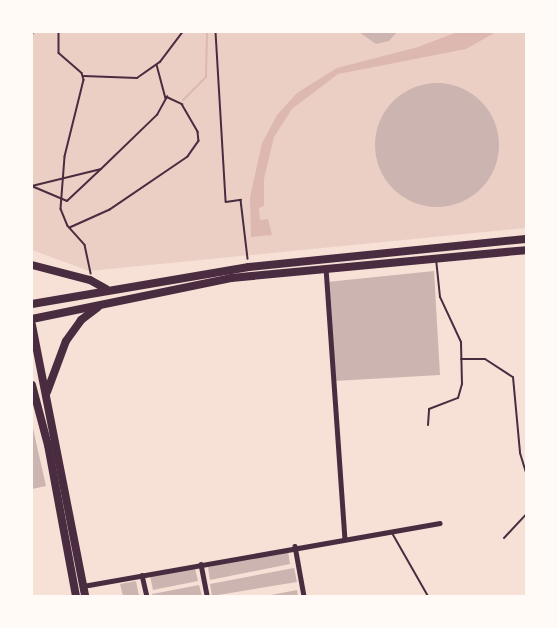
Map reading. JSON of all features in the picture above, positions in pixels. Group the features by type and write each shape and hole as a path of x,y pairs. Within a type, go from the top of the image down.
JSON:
{"highway":[{"path":"32,304 106,289 249,267 526,240"},
{"path":"32,319 231,278 526,250"},
{"path":"32,265 90,280 106,289"},
{"path":"47,392 66,341 81,320 104,304"}],"main road":[{"path":"32,325 47,392 85,597"},
{"path":"32,385 48,445 76,597"}],"street":[{"path":"326,268 345,538"},
{"path":"83,586 295,546 439,523"},
{"path":"295,546 304,597"},
{"path":"201,564 207,597"},
{"path":"142,575 147,597"}],"lane":[{"path":"428,425 429,409 458,398 461,359 461,342 440,297 436,258"},
{"path":"461,359 485,359 513,377 520,453 526,472"},
{"path":"504,538 526,514"},
{"path":"391,531 428,597"}],"path":[{"path":"59,32 60,53 83,76 136,78 157,64 183,32"},
{"path":"216,32 226,202 241,200 249,267"},
{"path":"32,186 67,201 157,115 166,99 157,64"},
{"path":"83,76 63,177 61,209 70,228 85,245 90,280"},
{"path":"70,228 110,210 188,157 199,141 198,132 182,104 174,97 166,99"},
{"path":"32,186 101,169"}],"shaded area":[{"path":"32,32 526,32 526,228 89,271 32,250"},
{"path":"457,32 496,32 466,49 338,74 292,109 274,137 264,179 264,206 259,208 260,220 268,219 272,235 251,237 250,197 262,143 277,115 297,93 337,68 418,47"}],"building":[{"path":"359,32 397,32 389,41 376,44"},
{"path":"437,83 461,88 481,101 494,121 499,145 494,169 481,189 461,202 437,207 413,202 393,189 380,169 375,145 380,121 393,101 413,88"},
{"path":"434,271 440,375 334,381 327,282"},
{"path":"32,424 46,486 32,489"},
{"path":"288,551 290,564 210,580 208,567"},
{"path":"195,568 198,581 153,590 150,576"},
{"path":"294,568 297,582 212,596 210,584"},
{"path":"136,581 139,596 123,596 120,584"},
{"path":"199,585 202,596 152,596 152,594"},
{"path":"297,590 298,596 271,595"}],"waterway":[{"path":"183,100 206,77 207,32"}]}
